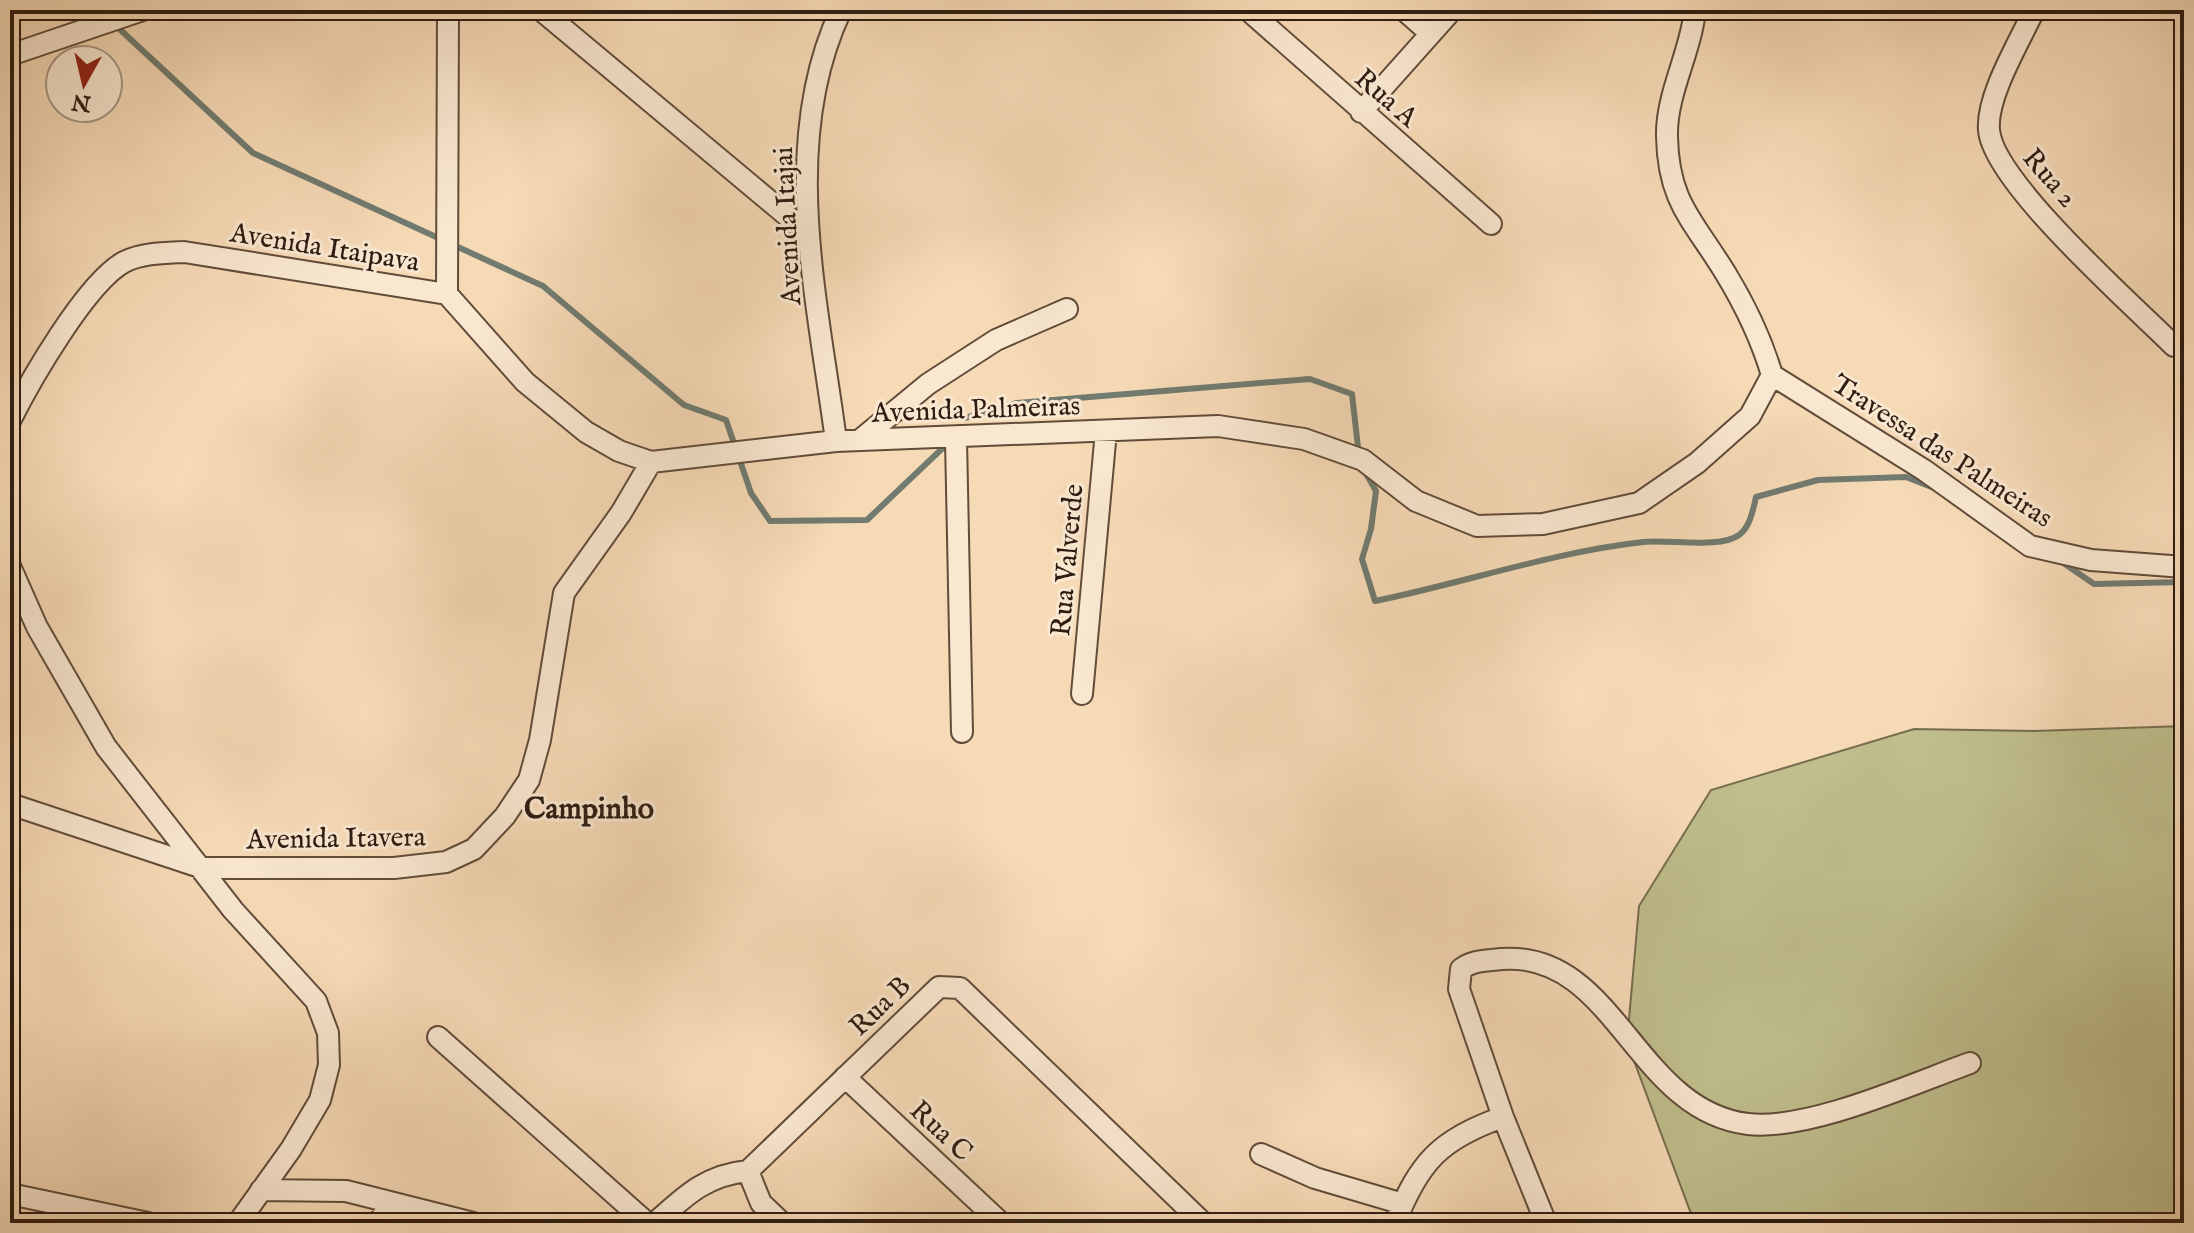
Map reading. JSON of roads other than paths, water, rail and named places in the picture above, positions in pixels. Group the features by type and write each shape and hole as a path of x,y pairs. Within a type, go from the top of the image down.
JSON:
{"street":[{"path":"10,55 143,10"},
{"path":"447,294 448,10"},
{"path":"541,10 809,234"},
{"name":"Avenida Itajai","path":"836,441 809,234 808,137 819,75 841,10"},
{"name":"Rua A","path":"1248,10 1491,224"},
{"path":"1404,10 1430,33"},
{"path":"1361,112 1452,10"},
{"path":"1695,10 1667,131 1668,171 1680,206 1725,272 1759,331 1772,375"},
{"name":"Rua 2","path":"2034,10 1993,102 1988,127 1992,149 2004,168 2043,213 2174,346"},
{"name":"Avenida Itaipava","path":"10,421 82,304 125,262 154,253 184,252 447,294 525,382 586,432 619,451 651,462"},
{"path":"860,440 928,384 996,340 1067,309"},
{"name":"Avenida Palmeiras","path":"651,462 836,441 956,439 1218,426 1304,439 1363,460 1416,501 1477,526 1557,521 1639,503 1651,495 1697,463 1750,416 1772,375"},
{"name":"Travessa das Palmeiras","path":"1772,375 1924,470 2030,546 2091,560 2184,567"},
{"name":"Rua Valverde","path":"1082,694 1106,431"},
{"path":"956,439 962,732"},
{"name":"Avenida Itavera","path":"10,804 203,868 394,868 446,862 474,849 505,816 529,780 540,740 564,593 621,513 651,462"},
{"path":"10,566 37,627 106,747 233,910 316,1001 328,1033 329,1065 320,1100 238,1223"},
{"path":"1546,1223 1503,1117 1459,989 1461,969 1470,962 1516,958 1553,967 1578,980 1681,1098 1711,1115 1749,1124 1781,1123 1840,1109 1970,1063"},
{"name":"Rua B","path":"748,1171 939,987 960,988 1203,1223"},
{"path":"438,1037 647,1223"},
{"name":"Rua C","path":"845,1077 1001,1223"},
{"path":"1261,1154 1399,1214 1427,1160 1456,1138 1503,1117"},
{"path":"655,1223 701,1183 723,1173 748,1171 761,1203 782,1223"},
{"path":"261,1190 346,1191 390,1205 431,1211 473,1223"},
{"path":"10,1194 148,1223"},
{"path":"378,1223 390,1205"}],"waterway":[{"path":"99,10 253,153 543,286 684,405 726,420 751,493 770,521 867,520 947,444"},
{"path":"965,418 1017,403 1310,379 1352,394 1359,456"},
{"path":"1364,470 1376,491 1371,529 1362,559 1375,601 1609,547 1654,541 1720,542 1739,535 1746,528 1756,497 1818,480 1906,477 1939,490"},
{"path":"2062,562 2094,584 2184,582"}],"district":[{"name":"Campinho","path":"589,808"}]}
